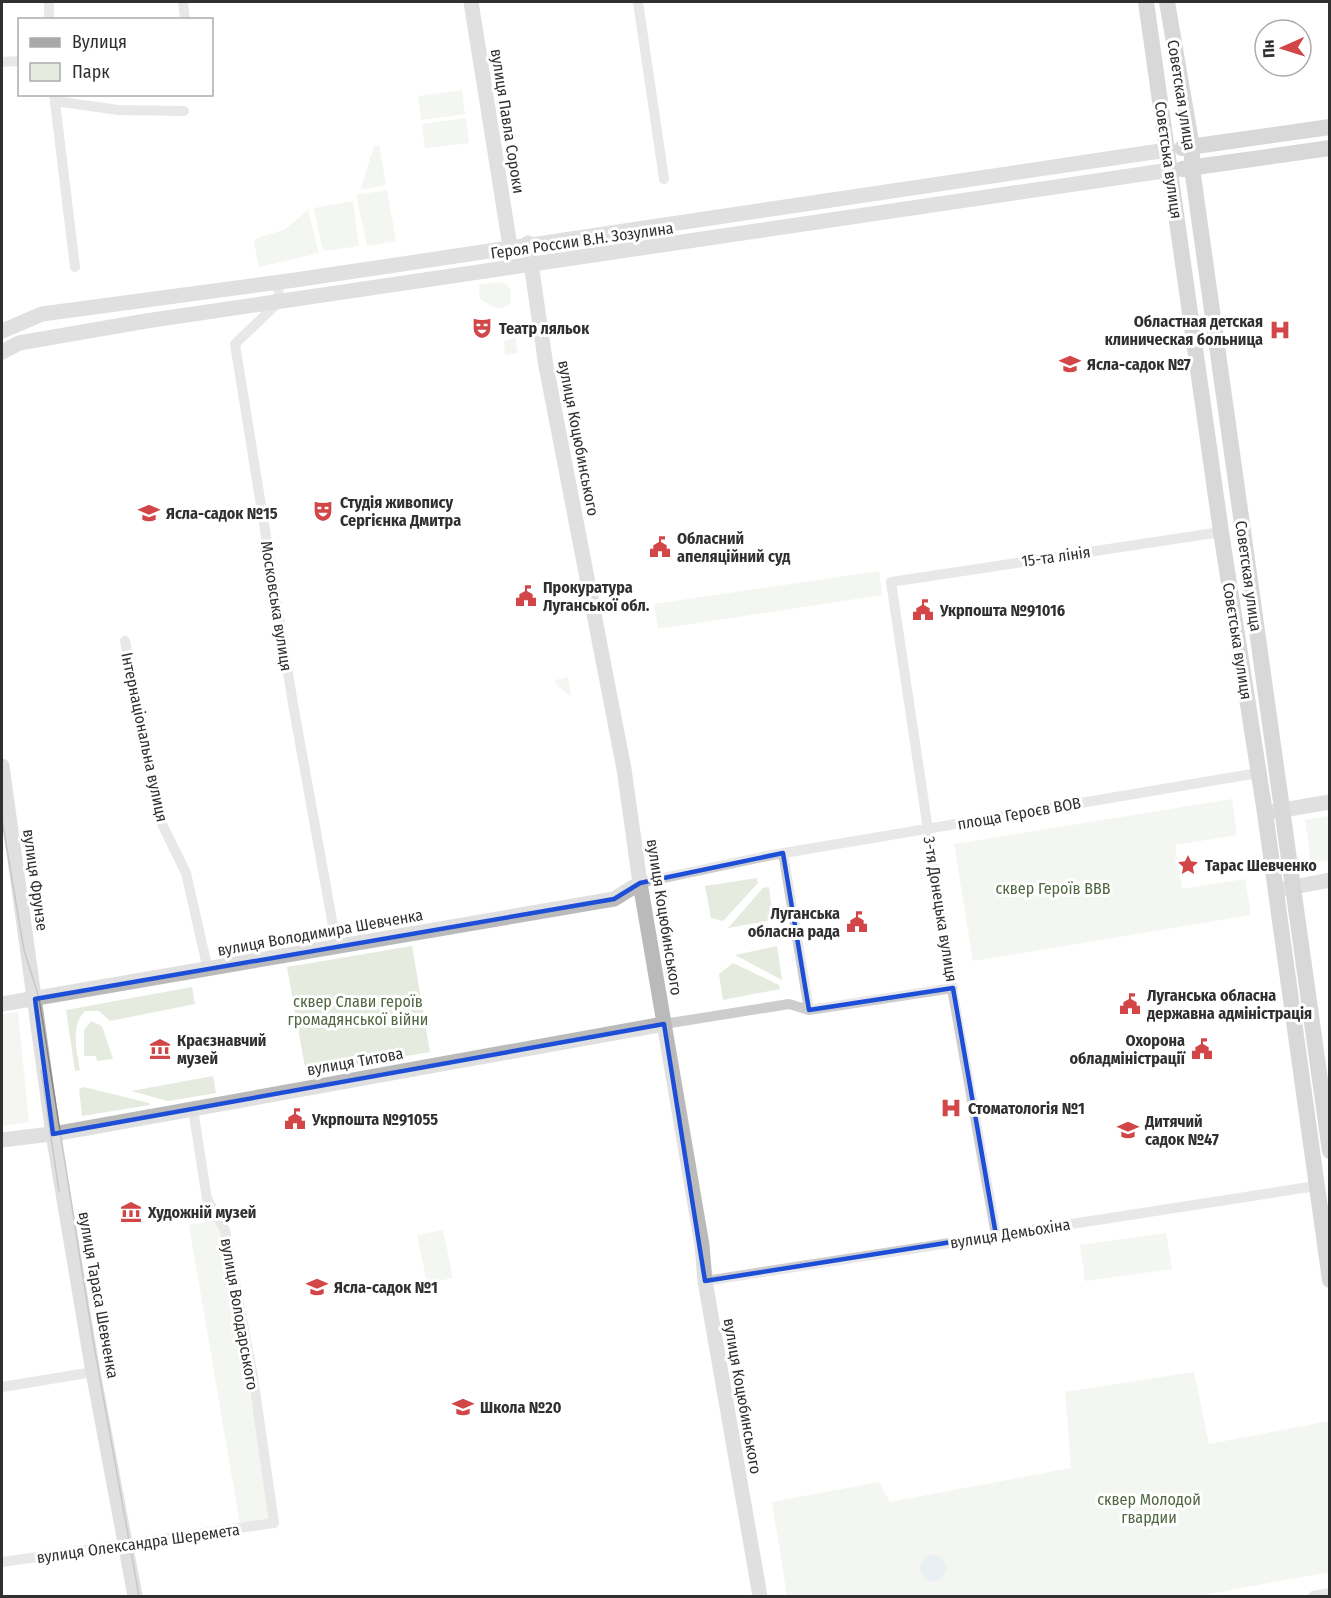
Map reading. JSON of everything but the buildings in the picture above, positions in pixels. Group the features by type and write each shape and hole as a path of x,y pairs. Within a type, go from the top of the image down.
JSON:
{"main road":[{"name":"вулиця Павла Сороки","path":"471,2 510,246"},
{"name":"Совєтська вулиця","path":"1146,2 1221,532 1258,773 1273,812 1274,891 1329,1280"},
{"name":"Советская улица","path":"1167,2 1192,147 1192,168 1273,812 1292,886 1329,1151"},
{"path":"1167,150 1329,127"},
{"path":"1170,170 1329,148"},
{"name":"Героя России В.Н. Зозулина","path":"2,331 42,314 278,282 528,243 1167,150"},
{"name":"Героя России В.Н. Зозулина","path":"2,352 19,343 56,336 1170,170"},
{"name":"вулиця Коцюбинського","path":"528,243 546,366 618,734 640,883 702,1245 705,1281 760,1596"},
{"path":"2,320 42,314"},
{"name":"вулиця Фрунзе","path":"2,766 35,999"},
{"path":"1273,812 1329,802"},
{"path":"1274,891 1329,880"},
{"name":"вулиця Володимира Шевченка","path":"2,1004 614,899 640,883"},
{"name":"вулиця Тараса Шевченка","path":"35,999 53,1134 93,1372 135,1596"},
{"name":"вулиця Титова","path":"2,1140 53,1134 664,1024"}],"street":[{"path":"49,2 49,18"},
{"path":"183,2 185,18"},
{"path":"638,2 664,179"},
{"path":"2,62 18,61"},
{"path":"75,267 54,98 118,110 184,111"},
{"path":"278,282 279,302"},
{"name":"Московська вулиця","path":"279,302 235,344 293,704 337,948"},
{"name":"15-та лінія","path":"891,582 1221,532"},
{"name":"3-тя Донецька вулиця","path":"891,582 953,988 996,1235"},
{"name":"Інтернаціональна вулиця","path":"124,641 159,818 186,873 208,970"},
{"name":"площа Героєв ВОВ","path":"640,883 783,853 1258,773"},
{"path":"783,853 809,1010"},
{"path":"664,1024 789,1004 809,1010 953,988"},
{"name":"вулиця Володарського","path":"194,1109 207,1199 225,1230 253,1377 274,1523"},
{"name":"вулиця Демьохіна","path":"705,1281 1316,1186"},
{"path":"2,1388 93,1372"},
{"name":"вулиця Олександра Шеремета","path":"2,1562 274,1523"},
{"path":"1313,1596 1329,1593"}],"highlighted area":[{"path":"783,853 809,1010 953,988 996,1235 705,1281 664,1024 53,1134 35,999 614,899 640,883"}],"green space":[{"path":"462,90 465,114 421,120 418,96"},
{"path":"466,118 469,143 425,148 422,124"},
{"path":"379,145 386,185 360,190 374,146"},
{"path":"387,190 396,241 367,246 356,195"},
{"path":"353,201 359,246 326,251 322,248 314,208"},
{"path":"308,210 319,253 259,267 254,242 257,238 284,230"},
{"path":"497,282 507,284 511,291 511,303 503,308 480,299 479,285"},
{"path":"515,338 518,353 505,355 504,341"},
{"path":"879,571 882,595 658,629 654,604"},
{"path":"568,677 571,696 557,686 555,680"},
{"name":"сквер Героїв ВВВ","path":"1232,799 1237,835 1175,845 1182,889 1245,879 1251,915 973,961 954,844"},
{"path":"1329,816 1329,860 1311,863 1305,820"},
{"path":"757,878 758,883 723,921 711,918 705,886"},
{"path":"769,887 773,920 728,928 763,888"},
{"name":"сквер Слави героїв громадянської війни","path":"412,946 430,1052 306,1073 287,967"},
{"path":"777,946 782,980 735,955"},
{"path":"733,963 779,985 780,989 723,1000 719,974"},
{"path":"192,987 195,1004 110,1021 99,1011 85,1011 77,1024 76,1047 80,1070 75,1071 66,1010"},
{"path":"18,1012 29,1122 2,1126 2,1014"},
{"path":"91,1021 102,1026 113,1059 97,1061 96,1056 84,1056 84,1030"},
{"path":"213,1076 216,1093 168,1101 131,1091"},
{"path":"84,1087 150,1105 82,1116 79,1089"},
{"path":"220,1219 271,1521 240,1525 189,1225"},
{"path":"443,1230 453,1278 427,1283 417,1235"},
{"path":"1166,1233 1172,1269 1085,1281 1080,1245"},
{"name":"сквер Молодой гвардии","path":"1194,1372 1209,1444 1329,1421 1329,1572 1197,1596 787,1596 772,1502 879,1482 890,1502 1071,1468 1065,1392"}],"water":[{"path":"933,1555 942,1559 946,1568 942,1577 933,1581 924,1577 920,1568 924,1559"}],"tram line":[{"path":"2,820 24,950 39,998 93,1340 139,1596"},
{"path":"41,1070 59,1191"}],"place":[{"name":"Театр ляльок","path":"482,328"},
{"name":"Областная детская клиническая больница","path":"1280,330"},
{"name":"Ясла-садок №7","path":"1070,364"},
{"name":"Студія живопису Сергієнка Дмитра","path":"323,511"},
{"name":"Ясла-садок №15","path":"149,513"},
{"name":"Обласний апеляційний суд","path":"660,547"},
{"name":"Прокуратура Луганської обл.","path":"526,596"},
{"name":"Укрпошта №91016","path":"923,610"},
{"name":"Тарас Шевченко","path":"1188,865"},
{"name":"Луганська обласна рада","path":"857,922"},
{"name":"Луганська обласна державна адміністрація","path":"1130,1004"},
{"name":"Краєзнавчий музей","path":"160,1049"},
{"name":"Охорона обладміністрації","path":"1202,1049"},
{"name":"Стоматологія №1","path":"951,1108"},
{"name":"Укрпошта №91055","path":"295,1119"},
{"name":"Дитячий садок №47","path":"1128,1130"},
{"name":"Художній музей","path":"131,1212"},
{"name":"Ясла-садок №1","path":"317,1287"},
{"name":"Школа №20","path":"463,1407"}]}
